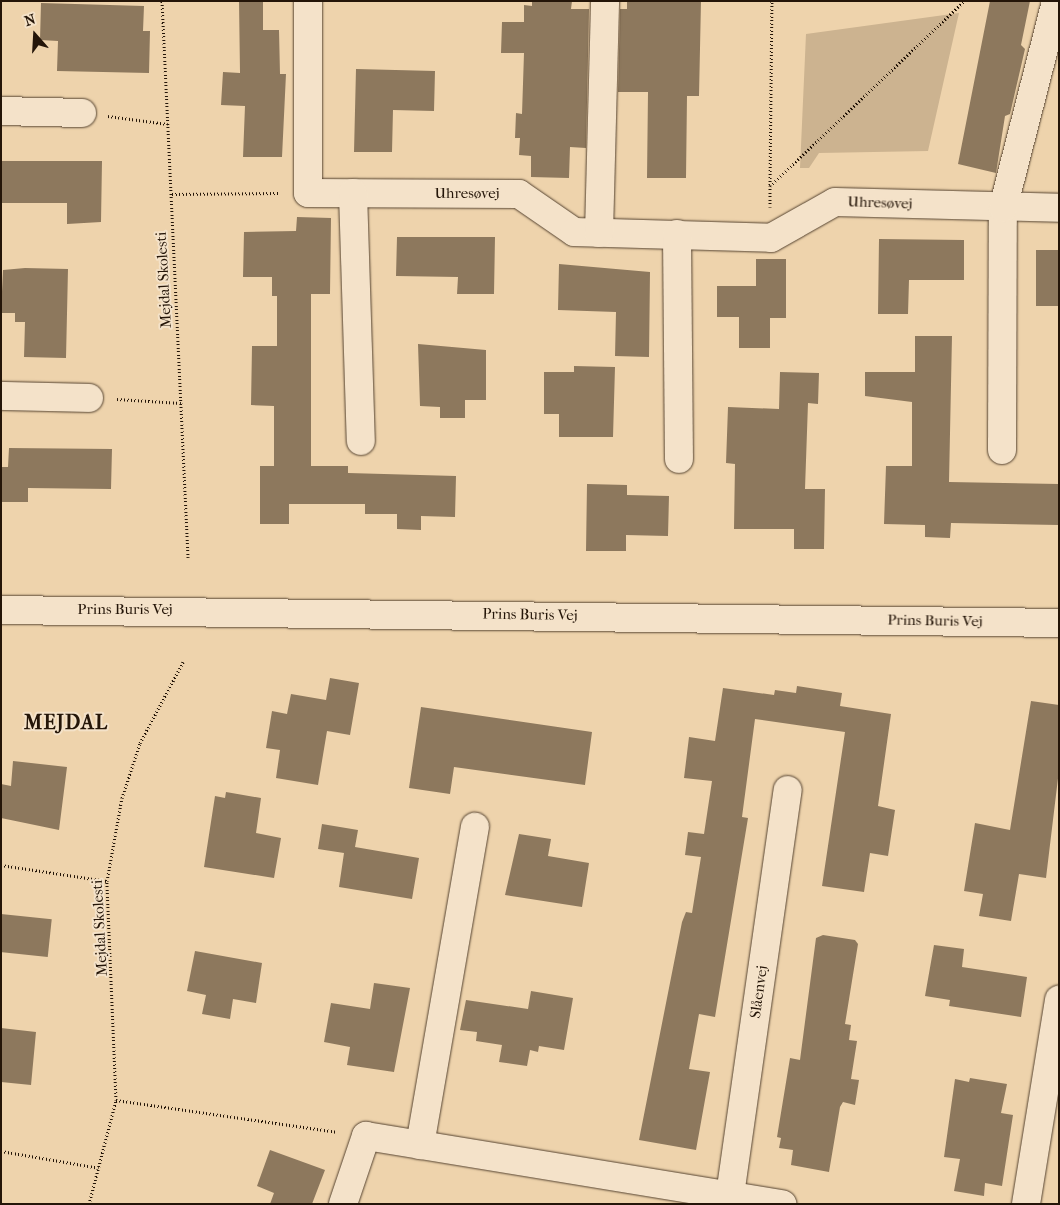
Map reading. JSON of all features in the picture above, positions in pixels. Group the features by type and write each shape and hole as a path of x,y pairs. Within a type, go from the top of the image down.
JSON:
{"street":[{"path":"308,1 308,193"},
{"path":"599,233 605,1"},
{"path":"1002,450 1003,208 1056,1"},
{"path":"1,111 82,113"},
{"name":"Uhresøvej","path":"308,193 519,194 574,232 770,238 835,202 1059,208"},
{"path":"353,193 361,441"},
{"path":"677,234 679,459"},
{"path":"1,396 89,398"},
{"name":"Prins Buris Vej","path":"1,610 1059,623"},
{"name":"Slåenvej","path":"730,1195 788,790"},
{"path":"420,1145 475,827"},
{"path":"1026,1204 1059,1000"},
{"path":"343,1204 366,1136 675,1194 730,1195 782,1204"}],"path":[{"name":"Mejdal Skolesti","path":"162,1 188,557"},
{"path":"770,238 772,1"},
{"path":"770,186 964,1"},
{"path":"82,113 167,124"},
{"path":"172,194 308,193"},
{"path":"89,398 181,403"},
{"name":"Mejdal Skolesti","path":"89,1204 116,1100 107,881 122,798 137,752 183,662"},
{"path":"1,865 107,881"},
{"path":"116,1100 366,1136"},
{"path":"1,1151 99,1168"}],"shaded area":[{"path":"959,13 928,151 819,153 809,168 800,168 806,34"}],"building":[{"path":"239,1 263,1 263,30 279,30 280,74 286,74 282,157 243,157 245,106 221,105 223,72 240,73"},
{"path":"532,1 572,1 571,9 589,9 586,148 570,147 569,178 531,177 531,156 519,155 520,138 515,138 516,113 522,114 524,53 501,53 502,22 524,22 524,5 532,6"},
{"path":"627,1 701,1 699,96 687,96 686,178 647,178 648,92 618,92 620,9 627,9"},
{"path":"990,1 1030,1 1021,45 1025,49 1010,114 1005,116 996,173 958,164"},
{"path":"41,3 144,6 143,31 150,31 149,73 57,71 58,41 40,40"},
{"path":"356,69 435,71 434,111 393,110 392,152 354,152"},
{"path":"1,161 102,161 101,222 67,224 67,203 1,203"},
{"path":"297,217 331,218 330,294 311,294 311,466 348,466 348,473 456,476 455,517 421,516 421,530 397,529 397,514 365,514 365,504 289,504 289,524 260,524 260,466 274,466 274,406 251,405 252,346 277,346 277,296 272,296 272,277 243,277 244,232 296,231"},
{"path":"397,237 495,237 494,294 457,294 458,277 396,276"},
{"path":"879,239 964,240 964,280 909,280 908,314 878,314"},
{"path":"1036,250 1059,250 1059,306 1036,306"},
{"path":"756,259 786,259 786,318 770,318 770,348 739,348 739,317 717,317 717,286 756,286"},
{"path":"559,264 650,272 649,357 615,356 616,312 558,310"},
{"path":"25,268 68,269 66,358 24,357 25,322 15,322 15,313 1,313 3,270"},
{"path":"915,336 952,336 949,482 1059,484 1059,525 951,523 950,538 925,537 925,525 884,524 886,466 912,466 912,402 865,396 865,372 915,372"},
{"path":"418,344 486,350 486,400 465,400 465,418 440,418 440,407 420,406"},
{"path":"574,366 615,367 613,437 559,437 559,414 544,414 544,372 574,372"},
{"path":"780,372 819,373 818,404 808,403 805,489 825,489 824,549 794,549 794,529 734,529 735,464 726,463 728,407 779,409"},
{"path":"9,448 112,449 111,489 28,488 28,502 1,502 1,467 8,467"},
{"path":"587,484 627,485 627,495 669,496 668,536 626,535 626,551 586,551"},
{"path":"330,678 359,683 350,735 327,731 318,785 276,778 280,750 266,748 272,711 287,714 291,694 326,700"},
{"path":"797,686 842,693 840,706 891,714 878,806 895,810 888,856 870,853 864,892 822,886 845,732 755,719 742,817 748,818 715,1017 699,1014 689,1069 710,1072 696,1150 639,1140 682,922 686,912 692,913 701,857 685,855 688,832 704,834 712,781 684,778 689,737 715,741 723,688 774,695 775,690 796,693"},
{"path":"1031,701 1059,705 1059,770 1046,878 1019,874 1011,921 979,916 983,894 964,891 975,823 1010,830"},
{"path":"421,707 592,732 585,785 454,767 450,794 409,788"},
{"path":"13,761 67,767 59,830 1,818 1,784 11,786"},
{"path":"226,792 261,798 256,833 281,838 274,878 204,867 215,796 225,798"},
{"path":"322,824 358,830 355,847 419,858 412,899 339,887 344,853 318,849"},
{"path":"519,834 551,839 548,856 589,863 582,907 505,895"},
{"path":"1,914 52,919 48,957 1,952"},
{"path":"823,935 855,940 858,944 845,1024 851,1025 849,1040 857,1041 851,1079 859,1080 855,1105 843,1102 840,1107 829,1172 791,1165 793,1150 779,1148 781,1138 777,1137 790,1058 800,1060 816,938"},
{"path":"934,945 964,949 962,967 1027,977 1021,1017 949,1006 950,1000 925,996"},
{"path":"195,951 262,963 256,1003 233,999 230,1019 202,1014 206,995 187,991"},
{"path":"374,983 410,988 394,1072 347,1065 350,1047 324,1042 331,1003 370,1009"},
{"path":"531,991 573,998 564,1050 539,1046 538,1052 530,1050 527,1066 499,1062 502,1045 476,1041 477,1032 460,1030 466,1000 528,1009"},
{"path":"1,1028 36,1032 31,1085 1,1082"},
{"path":"970,1078 1007,1084 1001,1113 1013,1115 1002,1186 985,1183 984,1196 954,1191 960,1159 944,1157 955,1079 969,1082"},
{"path":"270,1150 325,1170 312,1204 270,1204 274,1193 257,1186"}],"district":[{"name":"MEJDAL","path":"66,722"}]}
